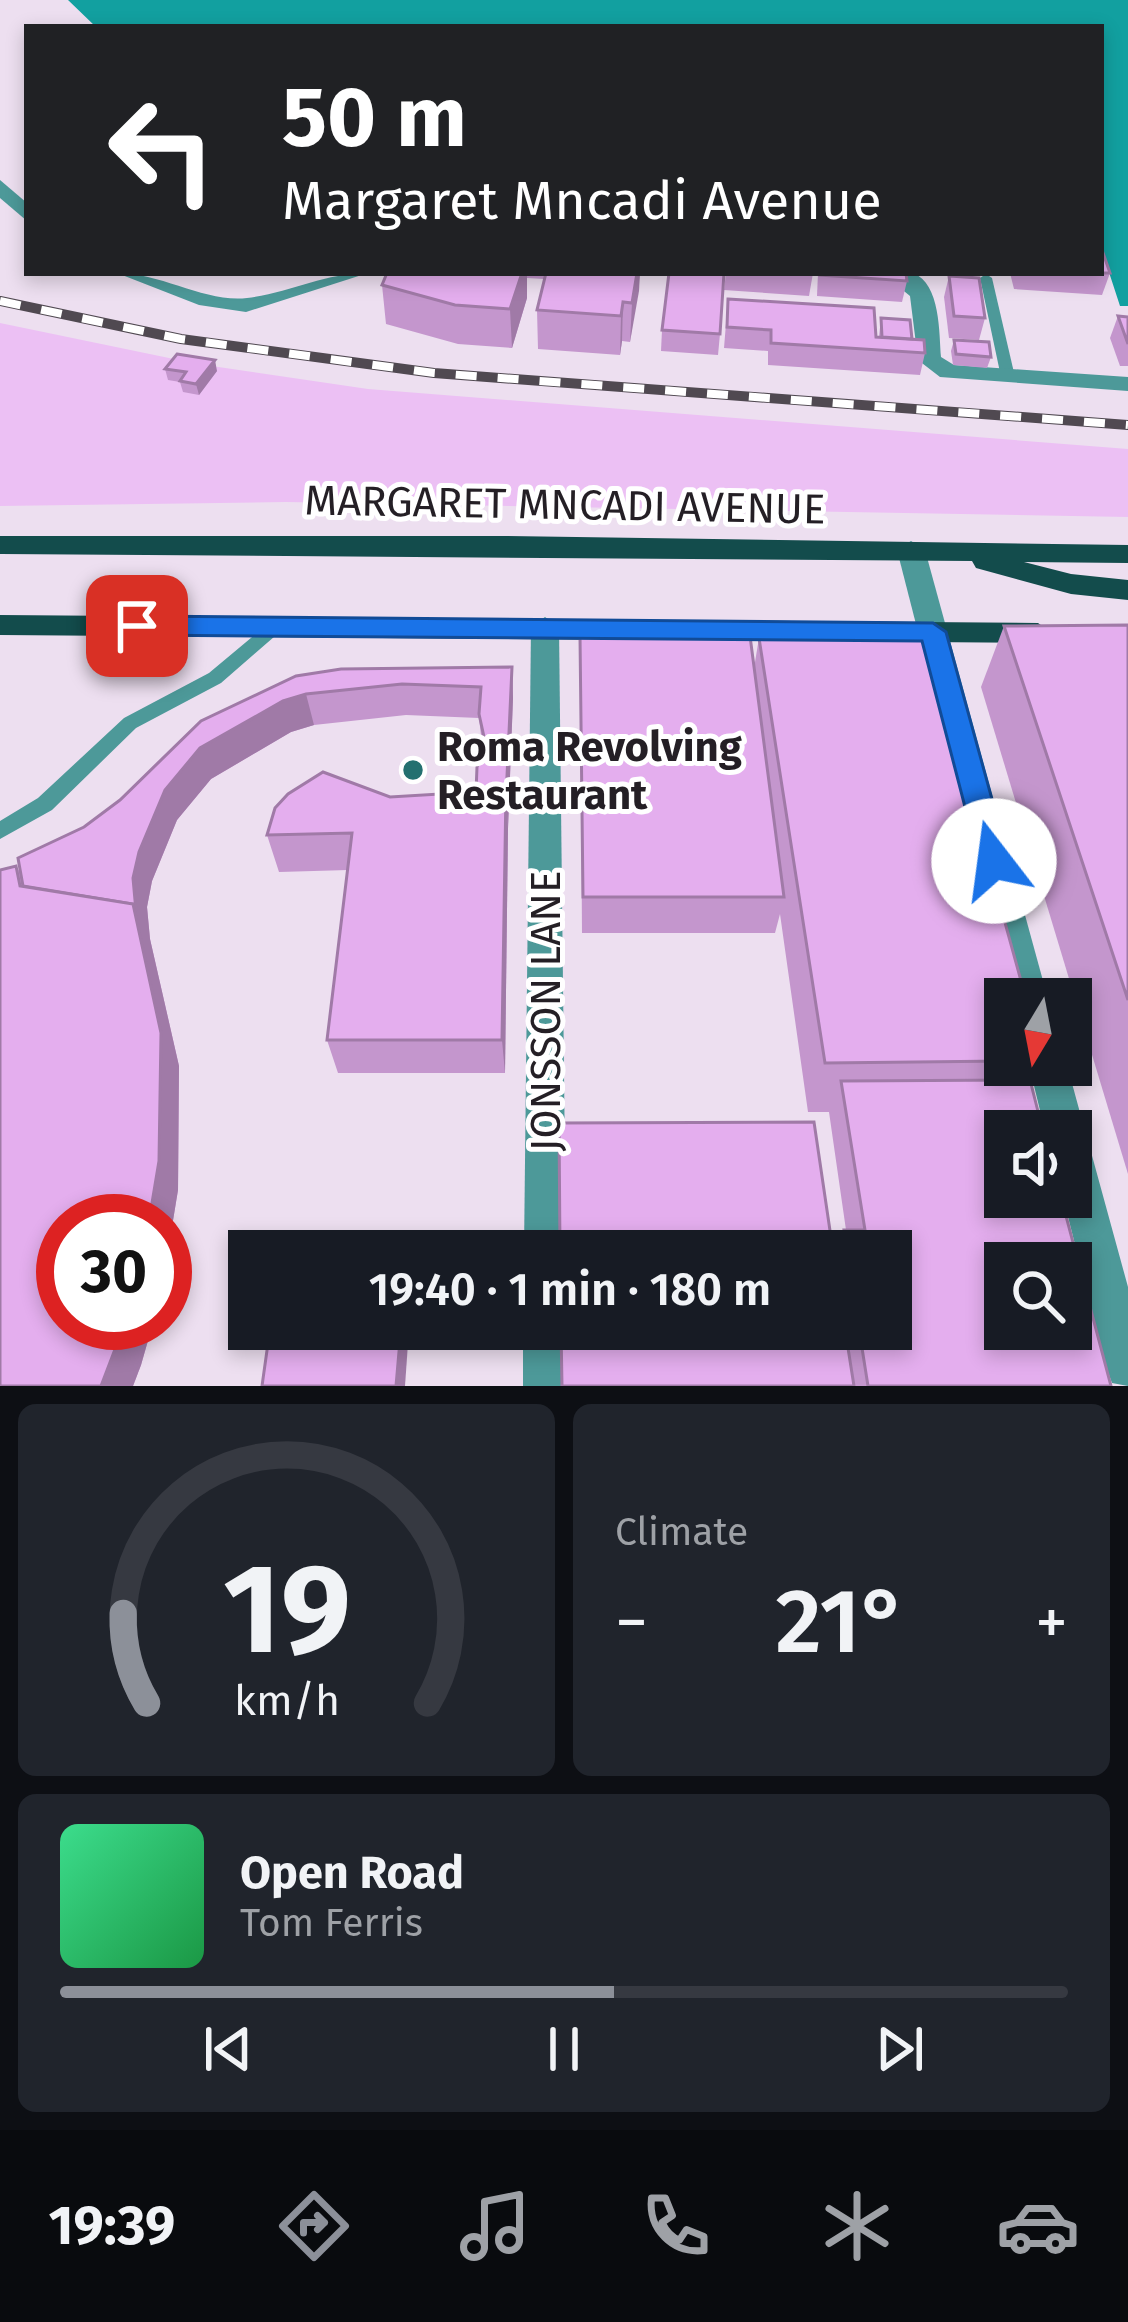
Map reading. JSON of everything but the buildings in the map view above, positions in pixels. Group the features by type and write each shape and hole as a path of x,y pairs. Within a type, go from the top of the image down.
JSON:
{"main road":[{"name":"MARGARET MNCADI AVENUE","path":"0,545 181,542 1128,554"},
{"path":"957,552 1027,574 1128,590"},
{"path":"0,625 1063,634"}],"street":[{"path":"0,185 24,212"},
{"path":"136,276 192,296 246,305 346,276"},
{"path":"902,276 921,288 930,359 952,374 1128,384"},
{"path":"911,550 1024,978"},
{"name":"JONSSON LANE","path":"544,627 545,1230"},
{"path":"1089,1218 1128,1366"},
{"path":"545,1350 545,1386"}],"lane":[{"path":"986,278 1008,377"},
{"path":"0,831 56,795 130,723 215,678 276,626"}],"shaded area":[{"path":"68,0 1128,0 1128,306 1120,306 1104,263 1104,24 93,24"},
{"path":"0,323 198,364 368,389 1128,449 1128,517 286,502 0,506"}],"railway":[{"path":"0,301 181,339 434,373 1128,425"}],"place":[{"name":"Roma Revolving Restaurant","path":"413,770"}],"route":[{"path":"137,626 933,632 994,861"}]}
